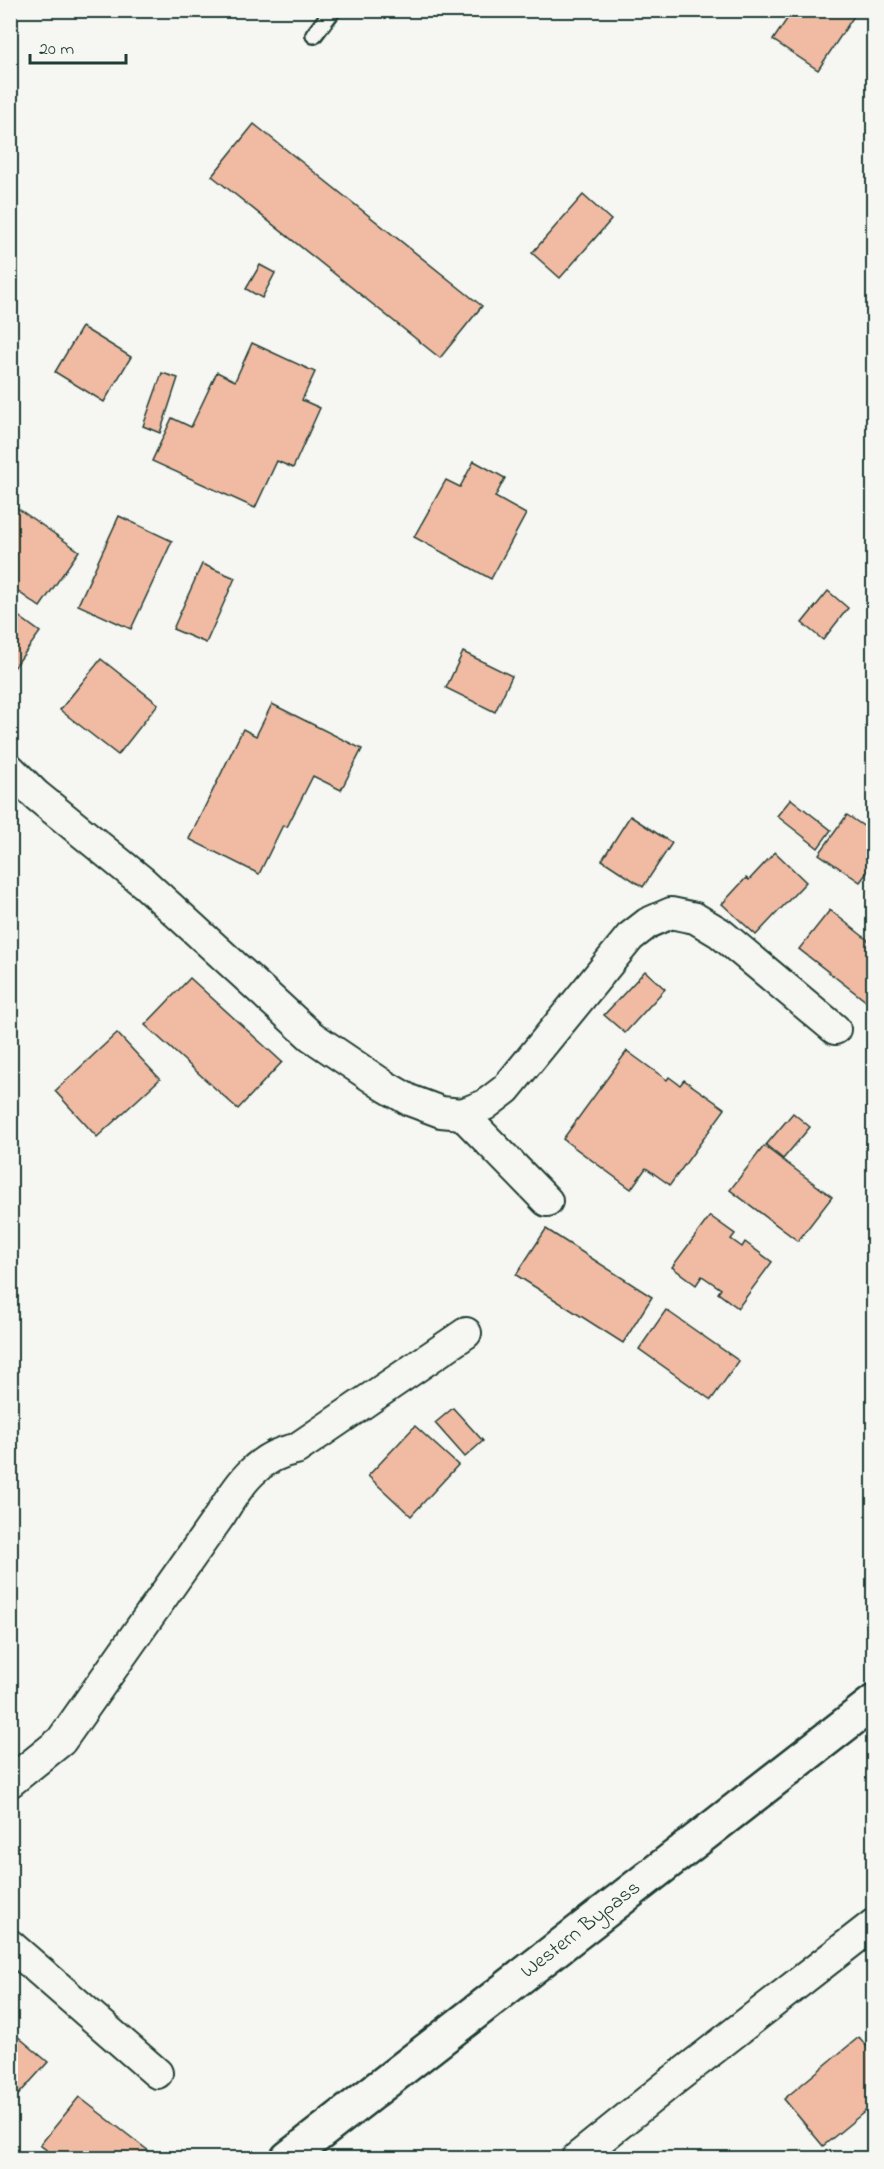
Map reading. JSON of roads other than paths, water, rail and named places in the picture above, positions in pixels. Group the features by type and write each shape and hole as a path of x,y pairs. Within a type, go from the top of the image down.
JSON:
{"main road":[{"name":"Western Bypass","path":"288,2158 873,1702"}],"street":[{"path":"10,769 36,795 144,883 311,1036 409,1100 441,1112 462,1113 484,1105 506,1089 630,937 648,923 671,913 695,918 720,933 835,1029"},
{"path":"462,1113 547,1201"},
{"path":"10,1782 61,1741 221,1514 239,1484 251,1472 281,1452 296,1449 466,1334"},
{"path":"577,2158 873,1924"},
{"path":"10,1945 157,2073"}],"lane":[{"path":"314,35 333,10"}]}
